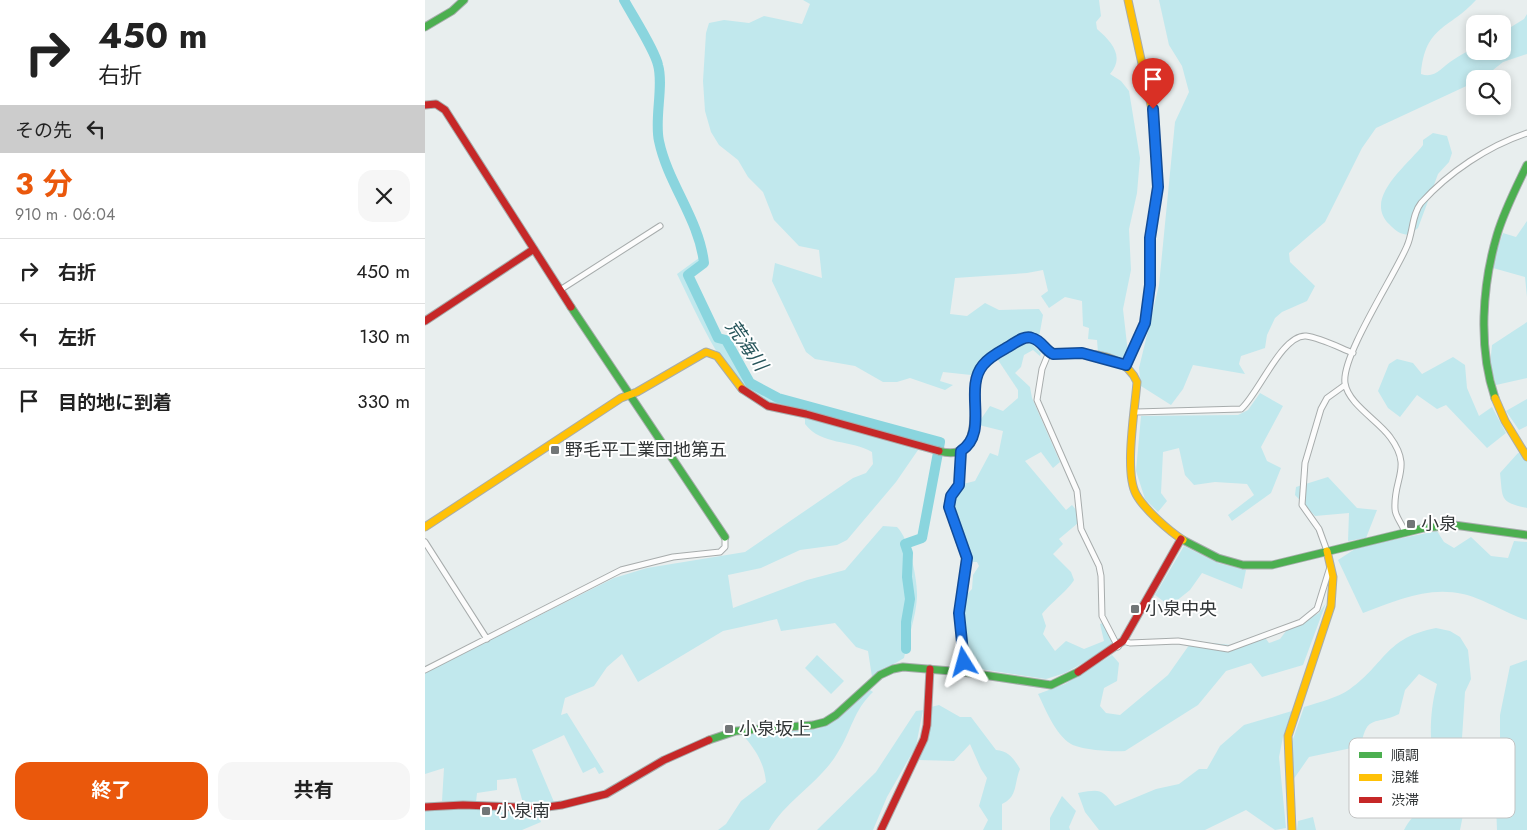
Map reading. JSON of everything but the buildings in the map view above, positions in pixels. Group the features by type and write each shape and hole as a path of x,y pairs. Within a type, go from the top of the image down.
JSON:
{"street":[{"path":"425,27 452,11 464,0"},
{"path":"1126,365 1145,323 1151,275 1150,238 1158,187 1155,123 1128,0"},
{"path":"425,105 437,104 445,110 560,290 725,537 725,547 720,552 661,559 621,570 425,670"},
{"path":"1405,533 1395,513 1394,496 1403,465 1396,446 1383,428 1360,407 1345,385 1346,369 1408,245 1420,205 1449,178 1475,158 1505,140 1527,132"},
{"path":"1527,166 1494,245 1488,288 1486,338 1486,364 1493,396 1501,416 1527,457"},
{"path":"560,290 660,226"},
{"path":"425,321 534,249"},
{"path":"963,672 959,613 967,558 949,507 951,496 959,485 961,451 971,440 976,416 975,387 982,365 1026,337 1035,338 1049,352 1099,356 1126,365 1135,375 1136,412 1130,474 1136,494 1150,511 1181,539 1218,558 1243,565 1271,565 1405,533 1454,525 1527,535"},
{"path":"1136,412 1241,409 1293,339 1301,337 1317,339 1353,353"},
{"path":"425,527 630,394 637,392 701,352 709,352 717,356 739,387 754,399 768,406 806,414 945,453 961,451"},
{"path":"1049,352 1041,368 1037,400 1077,491 1081,529 1099,566 1102,616 1120,644"},
{"path":"1292,830 1287,751 1288,736 1331,606 1334,585 1331,566 1319,529 1302,505 1305,463 1321,409 1327,398 1345,385"},
{"path":"425,807 463,805 540,808 587,800 606,794 672,756 736,731 813,726 825,722 880,675 893,669 963,672 1051,685 1071,676 1120,644 1181,539"},
{"path":"425,542 487,639"},
{"path":"1120,644 1178,641 1228,649 1239,646 1252,639 1301,622 1313,614 1317,609 1325,578 1331,566"},
{"path":"881,830 924,739 927,725 930,670"}],"shaded area":[{"path":"803,0 1099,0 1101,16 1096,22 1097,29 1112,44 1115,50 1116,62 1110,74 1121,81 1129,91 1140,158 1137,193 1129,229 1131,270 1123,309 1128,353 1124,358 1098,353 1097,340 1088,339 1089,328 1083,326 1082,301 1065,297 1049,308 1041,296 1048,291 1043,270 1027,273 955,278 950,314 967,316 985,303 999,310 1039,309 1043,315 1039,337 1025,334 989,354 971,375 943,372 940,381 953,385 945,390 910,378 897,382 883,382 855,366 815,359 806,352 772,281 775,263 822,278 819,250 799,246 774,220 763,192 748,177 738,160 719,145 711,132 705,111 703,81 706,33 709,23 724,20 749,23 764,16 802,24 810,4"},
{"path":"1159,0 1476,0 1433,37 1423,58 1421,74 1434,74 1466,52 1466,60 1509,60 1493,70 1466,70 1466,86 1376,128 1362,148 1325,222 1289,253 1290,262 1315,286 1307,301 1282,312 1275,318 1267,335 1265,348 1241,356 1239,364 1245,374 1193,365 1183,389 1171,405 1141,386 1139,368 1159,285 1175,122 1189,92 1182,66 1169,45"},
{"path":"1527,14 1527,54 1511,59 1511,27 1524,19"},
{"path":"1433,133 1447,136 1452,153 1449,162 1438,174 1418,228 1409,235 1403,234 1391,226 1382,214 1381,204 1384,193 1398,172 1423,145 1423,140"},
{"path":"1527,221 1527,297 1525,277 1493,268 1503,233 1516,237"},
{"path":"699,258 701,262 685,275 716,339 725,342 749,384 777,400 899,429 938,443 938,447 773,404 755,396 743,387 710,341 677,274"},
{"path":"1527,322 1527,378 1496,385 1490,365 1492,345"},
{"path":"1031,343 1041,353 1040,356 1033,350 1024,355 1021,367 1015,373 1030,387 1032,398 1060,462 1053,468 1041,452 1025,461 1066,510 1072,505 1077,511 1078,523 1059,539 1063,544 1053,554 1071,572 1074,580 1042,614 1046,626 1043,634 1055,651 1066,641 1084,649 1104,641 1100,624 1103,623 1112,641 1111,647 1065,673 1046,679 967,667 960,612 961,600 972,589 973,575 979,566 977,562 973,562 965,547 951,503 963,484 975,481 990,453 998,456 1003,431 979,425 979,422 990,406 1003,411 1018,398 1018,390 998,360 1022,345"},
{"path":"1453,357 1465,365 1467,388 1479,416 1492,407 1506,433 1487,448 1446,405 1437,409 1417,395 1400,417 1388,408 1378,391 1389,364 1397,359 1413,363 1422,374"},
{"path":"1260,393 1283,406 1261,447 1267,461 1281,468 1271,493 1232,521 1228,515 1254,495 1247,484 1215,482 1194,485 1185,475 1179,448 1163,452 1161,493 1167,501 1158,512 1145,499 1136,471 1141,416 1238,415 1248,410"},
{"path":"1527,399 1527,426 1519,430 1506,411"},
{"path":"805,418 918,450 896,482 847,540 837,545 800,550 761,568 728,575 733,608 807,580 845,570 883,526 897,527 909,550 917,590 915,612 904,658 872,677 868,651 856,647 835,623 781,631 777,619 723,631 638,682 622,654 607,667 594,686 565,698 561,715 567,713 604,772 599,774 595,767 583,773 564,735 532,750 554,802 523,803 516,778 497,780 497,790 477,793 476,802 442,801 444,768 425,774 425,673 614,578 647,568 745,552 853,478 866,473 873,464 872,452 855,445 820,436 805,424"},
{"path":"1518,453 1527,455 1527,508 1511,504 1502,494 1500,473"},
{"path":"1328,477 1357,508 1377,510 1366,538 1348,541 1349,513 1315,516 1295,495 1296,487"},
{"path":"1437,531 1444,542 1454,548 1471,537 1491,556 1508,558 1514,541 1527,542 1527,620 1470,596 1450,592 1424,593 1363,613 1338,560 1358,547"},
{"path":"1184,546 1218,563 1246,570 1242,589 1202,573 1190,590 1170,606 1155,595"},
{"path":"1326,603 1303,665 1262,677 1251,663 1226,671 1198,705 1125,751 1097,750 1071,744 1065,740 1056,728 1038,694 1065,684 1112,655 1119,663 1117,681 1104,688 1100,706 1106,713 1120,715 1168,675 1192,641 1231,645 1263,635 1269,643 1280,639 1286,631 1319,613"},
{"path":"1436,628 1450,631 1460,637 1468,650 1471,679 1465,692 1462,738 1431,738 1431,716 1437,684 1419,674 1405,690 1399,714 1373,722 1366,729 1363,738 1349,738 1349,749 1309,757 1293,780 1292,742 1304,707 1328,700 1350,689 1387,652 1406,638 1419,632"},
{"path":"817,655 844,681 831,694 805,668"},
{"path":"1527,660 1527,830 1497,830 1497,818 1515,818 1515,738 1500,738 1500,715 1510,666"},
{"path":"870,690 873,692 861,706 843,744 831,763 785,809 769,830 718,830 726,824 741,801 766,782 758,756 742,734 818,729 835,720"},
{"path":"939,705 960,717 971,717 996,750 1008,754 1020,769 1011,798 1002,804 1002,830 983,830 988,820 979,806 987,778 970,744 954,761 919,760 929,734 931,707"},
{"path":"923,710 916,746 887,797 873,830 817,830 876,772 916,711"},
{"path":"1292,711 1283,737 1279,757 1286,828 1275,830 1246,810 1205,830 1099,830 1085,812 1078,793 1096,791 1103,793 1115,806 1156,789 1179,784 1199,769 1207,769 1220,746 1244,725"},
{"path":"1062,796 1076,811 1069,827 1070,830 1050,830 1050,818"},
{"path":"479,809 537,812 541,822 522,830 425,830 425,810"},
{"path":"1313,817 1316,830 1297,830 1298,821"},
{"path":"1462,818 1460,830 1404,830 1411,819"}],"waterway":[{"name":"荒海川","path":"624,0 648,42 658,65 660,73 659,141 663,157 690,216 701,247 704,263 688,275 718,338 726,340 750,383 778,398 940,442 922,538 905,544 908,553 907,577 910,599 906,622 906,649"}],"traffic: fast":[{"path":"425,27 452,11 464,0"},
{"path":"1495,398 1486,359 1484,338 1485,296 1492,255 1500,226 1527,165"},
{"path":"571,307 725,537"},
{"path":"939,451 955,452 965,447 971,438 974,424 976,380 979,369 987,360 1007,346 1026,337 1033,338 1048,351"},
{"path":"1183,540 1218,558 1243,565 1272,565 1424,528 1454,525 1527,535"},
{"path":"709,740 736,731 813,725 825,722 836,715 880,675 903,667 963,672 1051,685 1078,672"}],"traffic: slow":[{"path":"1126,365 1145,323 1151,275 1150,238 1158,187 1155,123 1128,0"},
{"path":"1048,351 1057,354 1083,353 1111,358 1126,367 1132,374 1137,382 1131,456 1131,471 1136,494 1151,513 1183,540"},
{"path":"425,527 621,398 637,392 706,352 717,356 742,389"},
{"path":"1495,398 1505,421 1527,457"},
{"path":"1292,830 1288,736 1331,606 1333,577 1327,551"}],"traffic: jam":[{"path":"425,105 436,104 445,110 571,307"},
{"path":"425,321 534,249"},
{"path":"742,389 768,406 806,414 939,451"},
{"path":"1078,672 1123,641 1181,539"},
{"path":"881,830 924,739 927,725 930,669"},
{"path":"425,807 463,805 540,808 562,805 606,794 664,760 709,740"}],"place":[{"name":"野毛平工業団地第五","path":"555,450"},
{"name":"小泉","path":"1411,524"},
{"name":"小泉中央","path":"1135,609"},
{"name":"小泉坂上","path":"729,729"},
{"name":"小泉南","path":"486,811"}],"route":[{"path":"964,662 959,629 959,600 967,558 959,541 949,502 959,485 961,451 971,440 976,416 975,387 978,373 985,362 1026,337 1035,338 1053,354 1082,353 1099,356 1126,365 1141,336 1145,323 1150,285 1152,251 1150,238 1158,187 1153,109"}]}
